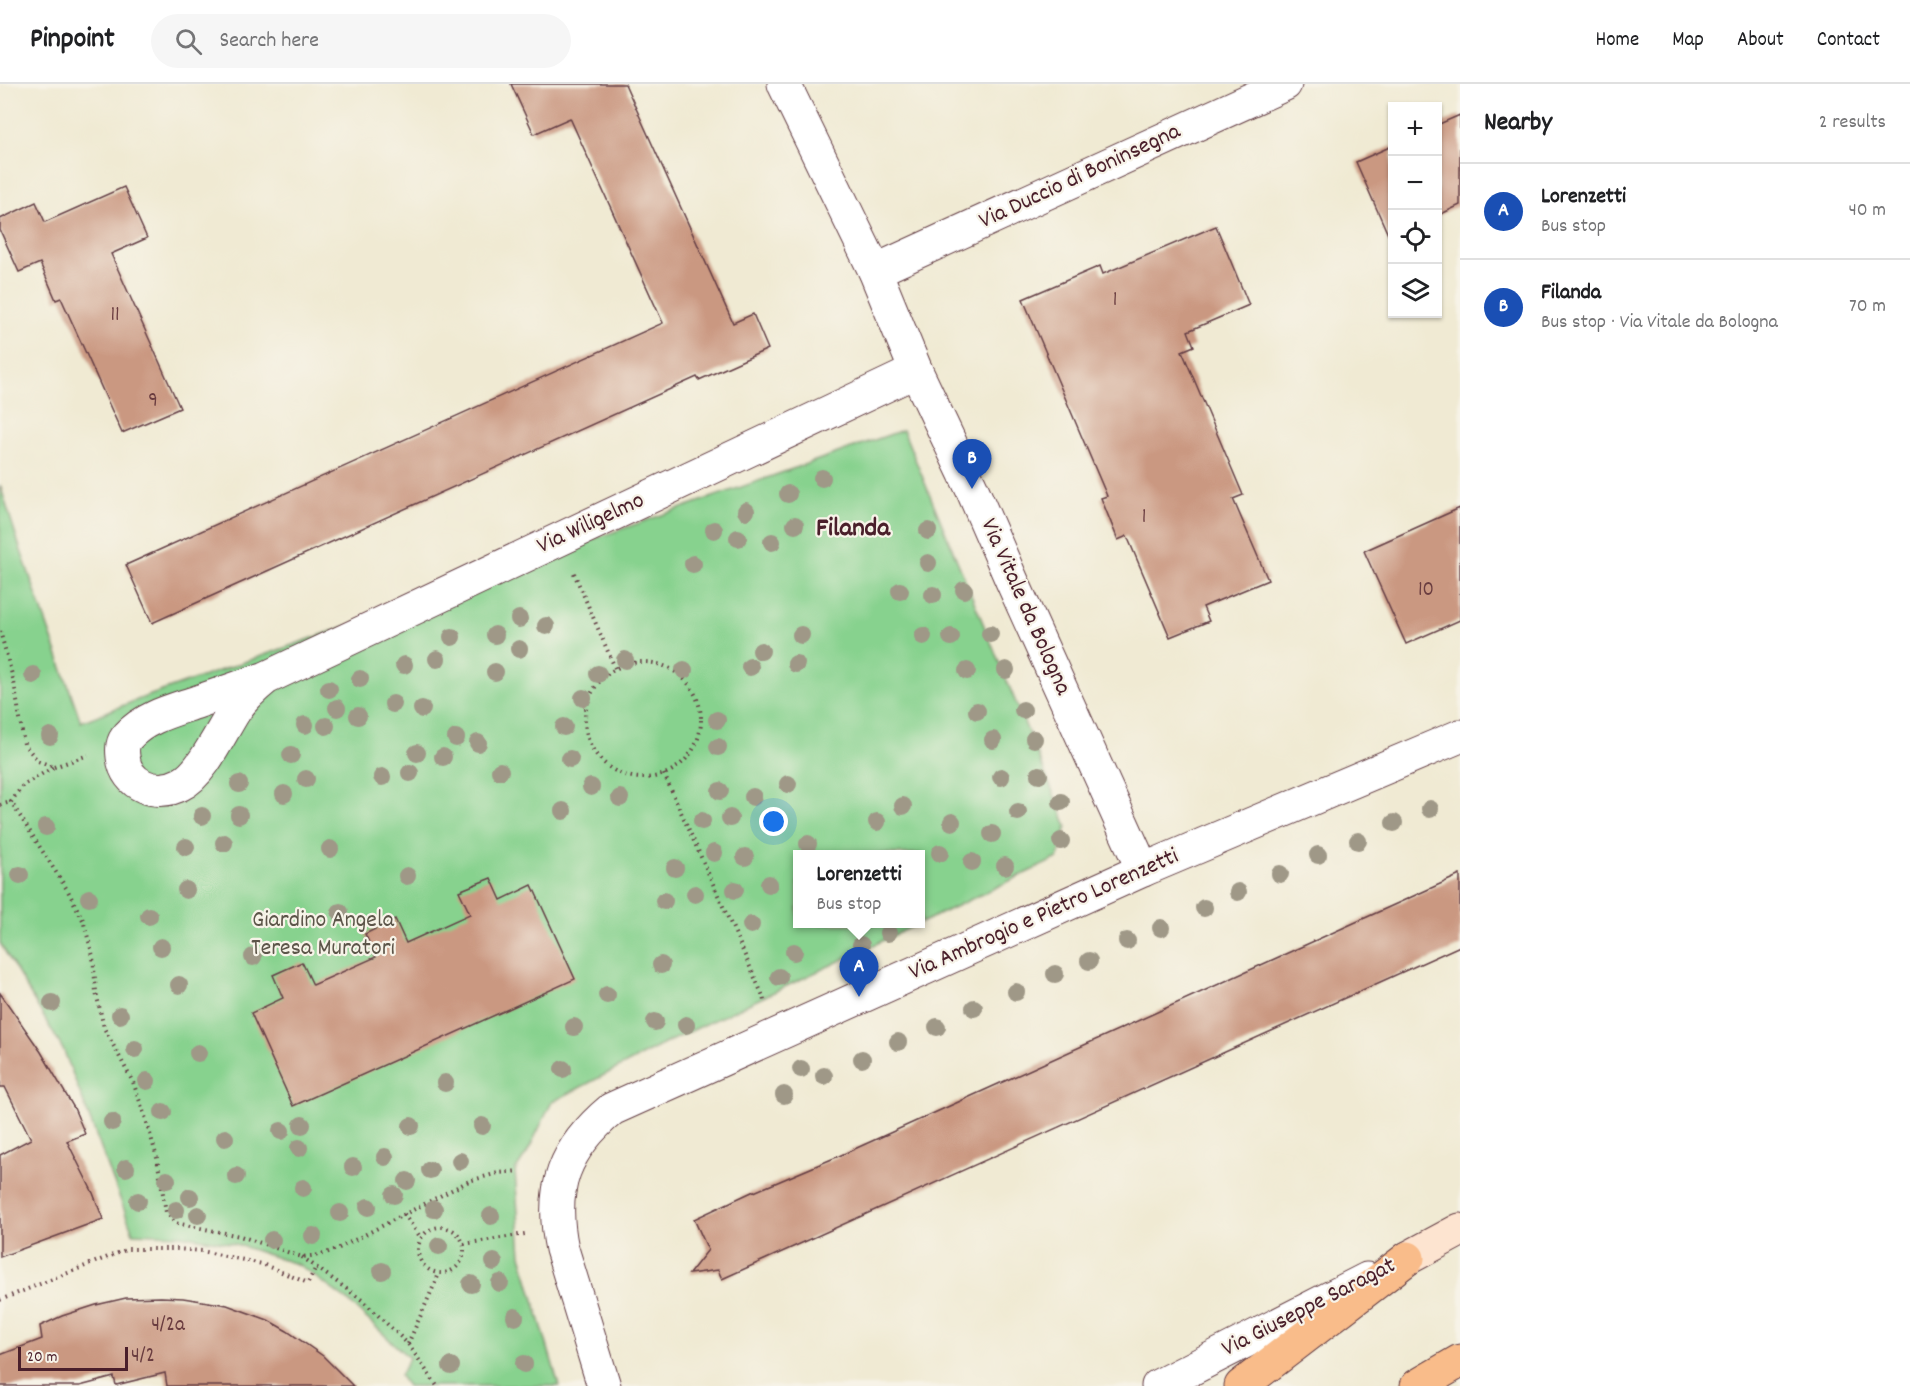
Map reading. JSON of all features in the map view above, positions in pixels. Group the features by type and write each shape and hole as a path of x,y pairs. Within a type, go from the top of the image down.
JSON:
{"highway":[{"path":"1241,1386 1408,1258"},
{"path":"1417,1386 1460,1361"}],"main road":[{"name":"Via Giuseppe Saragat","path":"1408,1258 1460,1230"}],"street":[{"name":"Via Vitale da Bologna","path":"784,84 875,271 916,371 972,489 1143,870"},
{"name":"Via Duccio di Boninsegna","path":"875,271 1284,84"},
{"name":"Via Wiligelmo","path":"266,678 916,371"},
{"name":"Via Ambrogio e Pietro Lorenzetti","path":"604,1386 558,1228 556,1205 560,1181 570,1159 594,1123 612,1109 1143,870 1460,736"},
{"name":"Via Giuseppe Saragat","path":"1158,1386 1408,1258"}],"path":[{"path":"571,567 615,668"},
{"path":"0,631 14,682 24,744 38,761 54,767"},
{"path":"633,662 652,662 670,668 685,679 696,695 701,713 700,732 693,749 681,764 664,774 645,778 626,775 608,767 595,753 586,735 585,716 589,697 600,680 615,668 633,662"},
{"path":"0,805 11,802 23,785 54,767 92,754"},
{"path":"664,774 763,996 769,1038"},
{"path":"11,802 68,891 83,920 93,956 96,992 104,1028 133,1082 146,1116 157,1158 166,1212 175,1223 240,1236 302,1257 362,1300 408,1344 437,1386"},
{"path":"302,1257 320,1255 337,1249 469,1181 498,1173 519,1171"},
{"path":"404,1214 421,1238"},
{"path":"448,1227 455,1231 464,1244 465,1251 459,1265 453,1270 439,1274 424,1267 420,1261 418,1253 421,1238 433,1228 448,1227"},
{"path":"464,1244 525,1234"},
{"path":"0,1300 128,1249 202,1251 262,1264 308,1283 315,1268"},
{"path":"408,1344 439,1274"}],"green space":[{"name":"Giardino Angela Teresa Muratori","path":"903,430 1067,826 1058,858 925,921 925,850 793,850 793,928 910,928 670,1041 552,1102 527,1153 515,1171 521,1255 559,1386 407,1386 400,1376 409,1358 348,1301 299,1265 235,1244 181,1235 133,1233 64,1051 0,943 0,485 81,722 145,697"}],"building":[{"path":"511,84 625,84 733,323 753,314 768,349 699,380 697,377 152,623 126,565 663,323 570,118 534,134"},
{"path":"1460,115 1460,205 1442,214 1442,156 1442,123"},
{"path":"1388,148 1388,234 1356,162"},
{"path":"124,187 147,238 111,254 180,408 122,433 61,298 56,300 40,263 19,272 0,230 0,219 36,202 45,222"},
{"path":"1216,226 1249,305 1188,331 1194,346 1182,351 1243,495 1233,499 1268,580 1203,607 1209,621 1170,637 1127,536 1118,540 1101,498 1107,496 1023,299 1100,266 1103,274"},
{"path":"1460,508 1460,620 1406,644 1364,551"},
{"path":"1460,875 1460,946 722,1279 718,1270 689,1274 708,1250 694,1219 839,1156"},
{"path":"491,878 501,900 532,885 575,979 293,1106 251,1013 283,998 273,975 302,962 313,985 376,957 365,934 395,919 406,943 470,914 459,891"},
{"path":"0,993 41,1052 74,1108 85,1134 67,1141 93,1193 103,1219 0,1257 0,1155 31,1139 5,1087 0,1087"},
{"path":"161,1297 227,1305 268,1320 323,1356 353,1386 167,1386 165,1373 116,1385 114,1377 80,1386 0,1386 0,1355 42,1339 40,1326 96,1305 126,1298"}],"place":[{"name":"Filanda","path":"972,489"},
{"name":"Lorenzetti","path":"859,997"}],"district":[{"name":"Filanda","path":"853,529"}]}
